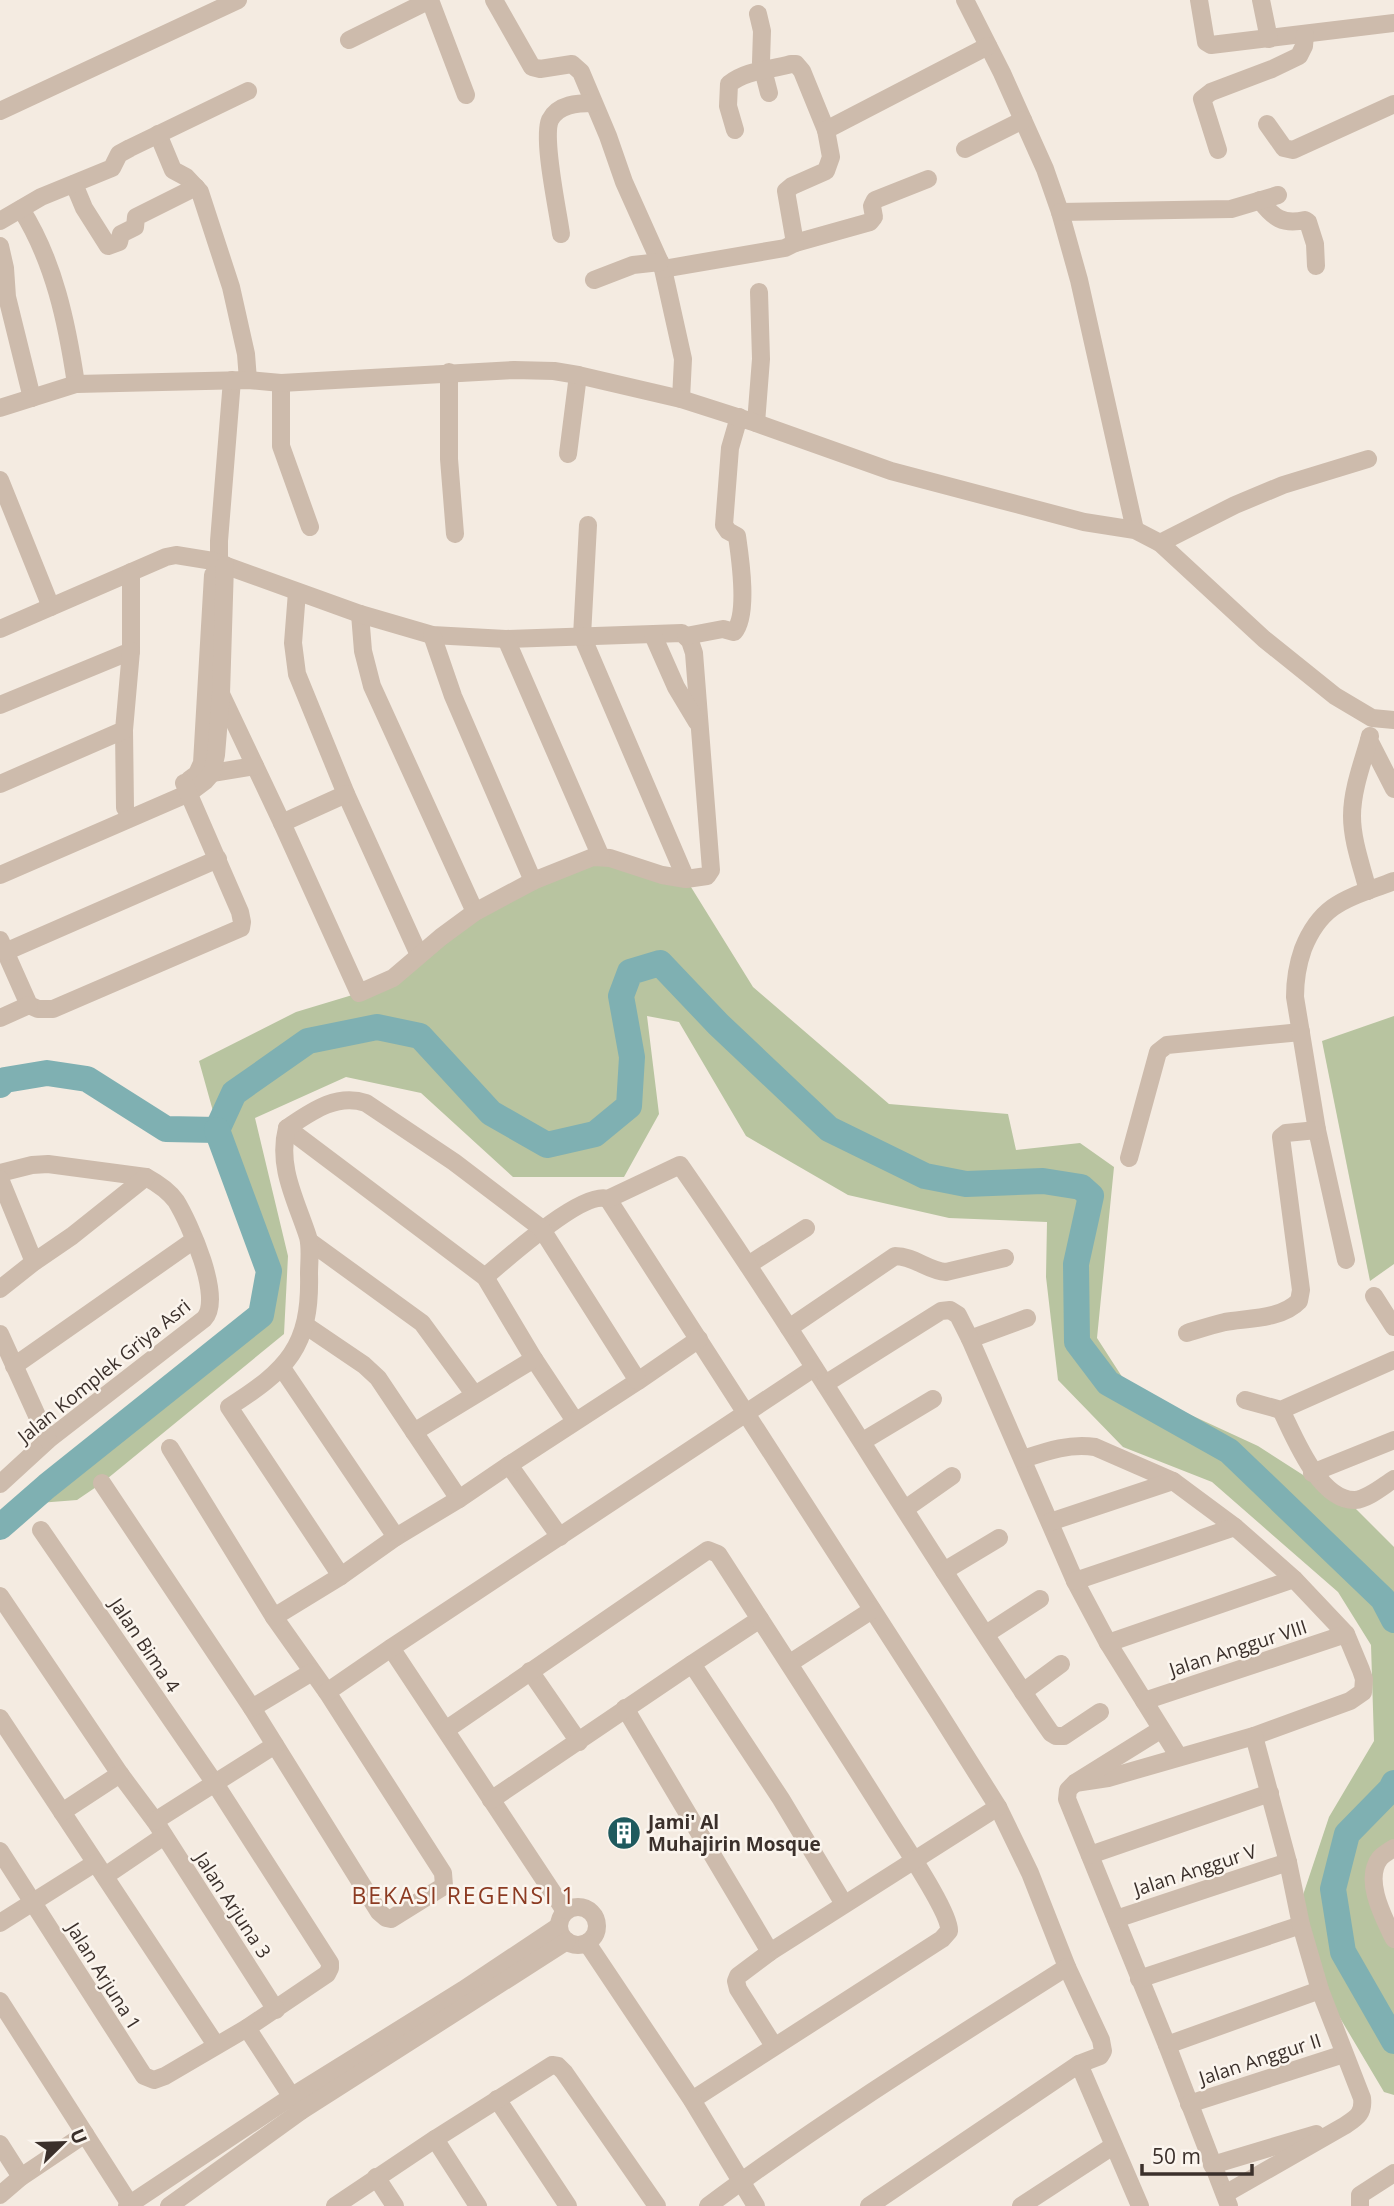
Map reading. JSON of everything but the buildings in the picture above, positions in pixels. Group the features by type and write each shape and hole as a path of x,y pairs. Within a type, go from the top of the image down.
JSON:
{"street":[{"path":"0,111 238,0"},
{"path":"349,40 430,0 466,96"},
{"path":"494,0 532,67 540,69 572,64 578,66 608,135 624,181 662,266 683,359 681,399"},
{"path":"965,0 1045,169 1060,212 1079,280 1135,530"},
{"path":"1199,0 1206,42 1211,45 1394,23"},
{"path":"1261,0 1269,39"},
{"path":"758,14 761,26 760,56 769,93"},
{"path":"1218,150 1202,99 1210,92 1299,56 1305,35"},
{"path":"826,130 988,46"},
{"path":"734,130 728,106 729,84 745,75 791,64 799,67 826,130 831,158 826,171 790,187 786,193 795,243"},
{"path":"0,220 41,197 112,169 120,155 248,91"},
{"path":"561,234 549,151 550,120 566,106 593,103"},
{"path":"1267,124 1284,148 1293,150 1394,104"},
{"path":"965,149 1023,120"},
{"path":"0,862 125,808 205,781 212,773 216,755 220,694 219,541 240,380 246,354 231,287 196,187 173,170 158,134"},
{"path":"594,280 633,265 662,266 785,248 870,222 874,217 872,206 875,200 928,179"},
{"path":"75,184 84,208 108,246 119,242 121,234 135,227 136,217 196,187"},
{"path":"1060,212 1231,209 1278,195"},
{"path":"1260,200 1266,209 1282,220 1308,222 1315,244 1316,266"},
{"path":"21,209 40,242 61,306 67,326 76,384"},
{"path":"0,246 3,284 32,398"},
{"path":"0,629 172,555 219,563 359,614 432,635 506,639 676,632 686,636 723,629 734,632 740,619 737,536 727,531 724,525 730,448 747,420 761,359 760,292"},
{"path":"0,408 76,384 240,380 281,383 449,372 536,370 578,375 681,399 891,471 1084,522 1135,530 1160,544 1264,639 1335,695 1372,718 1394,720"},
{"path":"449,372 449,459 455,534"},
{"path":"568,454 578,375"},
{"path":"281,383 281,446 310,527"},
{"path":"1160,544 1236,505 1283,485 1368,459"},
{"path":"0,481 51,607"},
{"path":"588,525 582,636 686,879"},
{"path":"0,875 187,788 197,774 202,763 219,563"},
{"path":"125,808 124,730 131,651 131,572"},
{"path":"297,592 294,663 346,794 419,955"},
{"path":"359,614 364,659 372,686 475,912"},
{"path":"432,635 453,696 533,881"},
{"path":"653,635 676,687 700,727"},
{"path":"220,694 359,993 393,978 475,912 533,881 582,861 601,856 662,875 686,879 707,876 712,863 694,653 686,636"},
{"path":"506,639 601,856"},
{"path":"0,705 131,651"},
{"path":"1368,891 1352,813 1372,718"},
{"path":"0,784 124,730"},
{"path":"1369,740 1394,789"},
{"path":"212,773 255,766"},
{"path":"187,788 218,859 242,918 241,928 53,1009 38,1009 29,1005 3,946 218,859"},
{"path":"282,823 346,794"},
{"path":"1346,1260 1317,1130 1294,979 1312,929 1327,910 1394,881"},
{"path":"0,1018 29,1005"},
{"path":"1129,1158 1161,1048 1167,1045 1301,1032"},
{"path":"341,1576 229,1407 263,1385 282,1368 305,1325 310,1293 309,1241 286,1173 282,1145 287,1128 314,1111 338,1101 356,1100 366,1103 454,1161 541,1228 638,1381"},
{"path":"287,1128 485,1277 575,1421"},
{"path":"1187,1333 1210,1325 1267,1316 1293,1307 1299,1301 1301,1290 1281,1137 1289,1132 1317,1130"},
{"path":"0,1173 48,1164 146,1177"},
{"path":"485,1277 541,1228 597,1198 608,1199 680,1165 863,1441 944,1571 1051,1733 1059,1737 1065,1736 1100,1712"},
{"path":"0,1289 146,1177"},
{"name":"Jalan Komplek Griya Asri","path":"0,1484 48,1440 207,1316 211,1303 209,1282 194,1240 176,1202 159,1184 146,1177"},
{"path":"0,1179 34,1262"},
{"path":"608,1199 998,1807 1030,1873 1067,1967 1103,2045 1100,2056 1079,2064 869,2206"},
{"path":"748,1265 806,1227"},
{"path":"14,1366 194,1240"},
{"path":"309,1241 422,1323 474,1394"},
{"path":"789,1328 895,1256 903,1256 938,1271 947,1272 1005,1258"},
{"path":"1374,1296 1394,1327"},
{"path":"825,1384 936,1314 946,1310 955,1312 971,1339 1075,1581 1108,1643 1179,1757"},
{"path":"971,1339 1027,1318"},
{"path":"305,1325 371,1371 459,1499"},
{"path":"0,1334 48,1440"},
{"path":"274,1617 459,1499 699,1339"},
{"path":"414,1432 534,1359"},
{"path":"1245,1400 1281,1410 1394,1360"},
{"path":"282,1368 396,1537"},
{"path":"327,1692 814,1368"},
{"path":"863,1441 933,1399"},
{"path":"1281,1410 1312,1473 1334,1491 1354,1500 1394,1479"},
{"path":"1312,1473 1394,1440"},
{"path":"1023,1459 1045,1451 1083,1445 1095,1447 1173,1481 1235,1527 1294,1579 1346,1634 1364,1679 1360,1696 1254,1735 1108,1778 1075,1783"},
{"path":"102,1483 252,1708 384,1917 391,1919 444,1886 443,1873 327,1692 274,1617 170,1448"},
{"path":"509,1465 560,1537"},
{"path":"905,1509 952,1476"},
{"path":"1050,1522 1173,1481"},
{"path":"1075,1581 1235,1527"},
{"name":"Jalan Bima 4","path":"41,1530 214,1783 330,1963 327,1973 276,2010 158,2079 149,2079 139,2071"},
{"path":"944,1571 999,1538"},
{"path":"447,1729 708,1550 718,1554 790,1663 913,1860 950,1925 947,1936 692,2100"},
{"path":"1108,1643 1294,1579"},
{"name":"Jalan Arjuna 3","path":"0,1596 160,1829 276,2010"},
{"path":"986,1634 1040,1599"},
{"path":"790,1663 872,1610"},
{"path":"491,1800 760,1619"},
{"name":"Jalan Anggur VIII","path":"1144,1701 1346,1634"},
{"path":"0,2001 6,2025 85,2134 129,2205 296,2104 564,1926 574,1906 583,1906 592,1911 597,1919 594,1937 587,1943 578,1945 564,1926 447,1729 391,1648"},
{"path":"692,1664 781,1799 844,1904"},
{"path":"1023,1692 1061,1664"},
{"path":"530,1671 579,1742"},
{"path":"252,1708 312,1672"},
{"path":"625,1708 770,1952"},
{"path":"0,1718 216,2045"},
{"path":"1160,1730 1075,1783 1069,1790 1067,1799 1227,2200 1359,2116 1363,2106 1320,1990 1301,1925 1288,1862 1254,1735"},
{"path":"0,1923 33,1903 100,1870 160,1829 214,1783 275,1745"},
{"path":"62,1812 120,1774"},
{"path":"1090,1855 1269,1793"},
{"path":"774,2046 736,1981 745,1970 998,1807"},
{"path":"1393,1933 1377,1897 1374,1881 1380,1858 1394,1848"},
{"name":"Jalan Arjuna 1","path":"0,1851 139,2071"},
{"name":"Jalan Anggur V","path":"1116,1919 1288,1862"},
{"path":"1139,1979 1301,1925"},
{"path":"587,1943 692,2100 756,2206"},
{"path":"708,2206 916,2064 1067,1967"},
{"path":"1167,2045 1320,1990"},
{"path":"247,2028 296,2104"},
{"name":"Jalan Anggur II","path":"1189,2104 1344,2054"},
{"path":"1079,2064 1140,2206"},
{"path":"335,2206 552,2065 565,2072 657,2206"},
{"path":"498,2099 568,2206"},
{"path":"169,2206 296,2104"},
{"path":"1212,2165 1344,2126"},
{"path":"0,2195 21,2177 85,2134"},
{"path":"435,2139 478,2206"},
{"path":"0,2144 21,2177"},
{"path":"1021,2206 1113,2146"},
{"path":"1360,2206 1360,2194 1394,2173"},
{"path":"376,2177 395,2206"}],"green space":[{"path":"582,861 686,879 753,987 889,1104 1008,1114 1016,1150 1080,1143 1114,1167 1097,1338 1128,1386 1258,1446 1356,1509 1394,1547 1394,1849 1376,1867 1394,1940 1394,2095 1384,2092 1324,1991 1301,1901 1329,1817 1374,1741 1371,1645 1338,1592 1212,1482 1123,1447 1058,1380 1046,1277 1047,1222 949,1218 848,1195 746,1136 679,1022 647,1016 659,1114 624,1177 513,1177 421,1093 346,1077 255,1118 288,1256 284,1334 102,1483 77,1500 26,1504 261,1315 269,1271 240,1208 199,1061 296,1012 359,993 440,937"},
{"path":"1394,1016 1394,1264 1370,1281 1322,1041"}],"waterway":[{"path":"0,1085 5,1080 47,1073 87,1079 166,1129 217,1130 234,1093 308,1041 377,1027 420,1036 491,1113 547,1145 595,1134 629,1106 632,1057 621,996 630,972 660,963 718,1024 829,1129 925,1176 966,1184 1043,1181 1081,1187 1091,1196 1076,1264 1077,1342 1108,1383 1229,1451 1383,1599 1394,1620"},
{"path":"0,1527 47,1486 261,1315 269,1271 217,1130"},
{"path":"1394,1783 1347,1834 1333,1889 1343,1952 1394,2041"}],"place":[{"name":"Jami' Al Muhajirin Mosque","path":"624,1833"}],"district":[{"name":"BEKASI REGENSI 1","path":"464,1895"}]}
